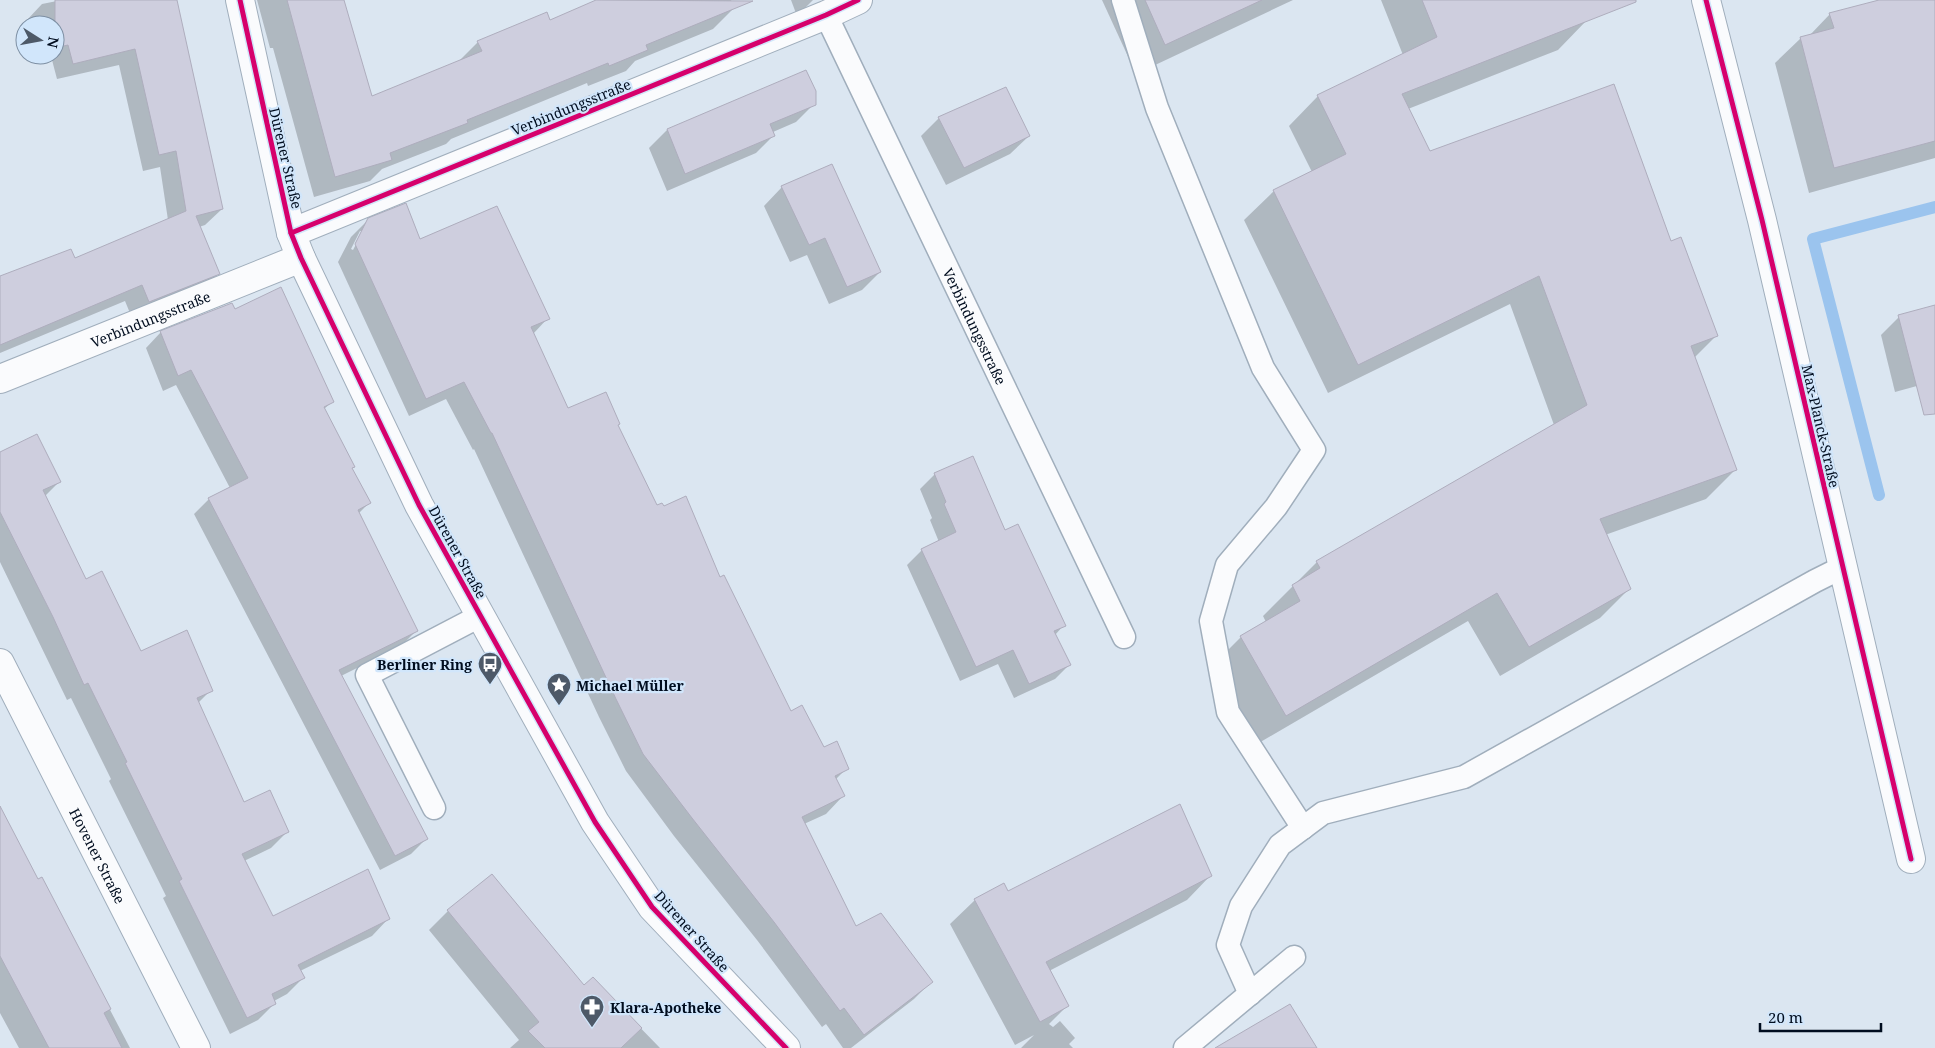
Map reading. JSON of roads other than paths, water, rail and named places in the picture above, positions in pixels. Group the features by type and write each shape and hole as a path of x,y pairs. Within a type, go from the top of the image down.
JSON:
{"street":[{"name":"Dürener Straße","path":"240,0 291,233 301,258 419,505 595,822 652,906 786,1048"},
{"name":"Verbindungsstraße","path":"291,233 826,15 858,0"},
{"name":"Max-Planck-Straße","path":"1706,0 1762,220 1911,859"},
{"name":"Verbindungsstraße","path":"0,379 301,258"},
{"name":"Hovener Straße","path":"0,664 196,1048"}],"lane":[{"path":"1123,0 1157,108 1263,368 1314,450 1276,507 1227,565 1211,621 1228,712 1303,828"},
{"name":"Verbindungsstraße","path":"826,15 1124,636"},
{"path":"1250,994 1228,945 1241,906 1280,846 1323,813 1464,777 1806,586 1843,568"},
{"path":"434,808 367,675 480,616"},
{"path":"1185,1048 1210,1040 1250,994 1294,957"}],"waterway":[{"path":"1879,495 1813,239 1935,207"}],"place":[{"name":"Berliner Ring","path":"490,685"},
{"name":"Michael Müller","path":"559,706"},
{"name":"Klara-Apotheke","path":"592,1028"}]}
